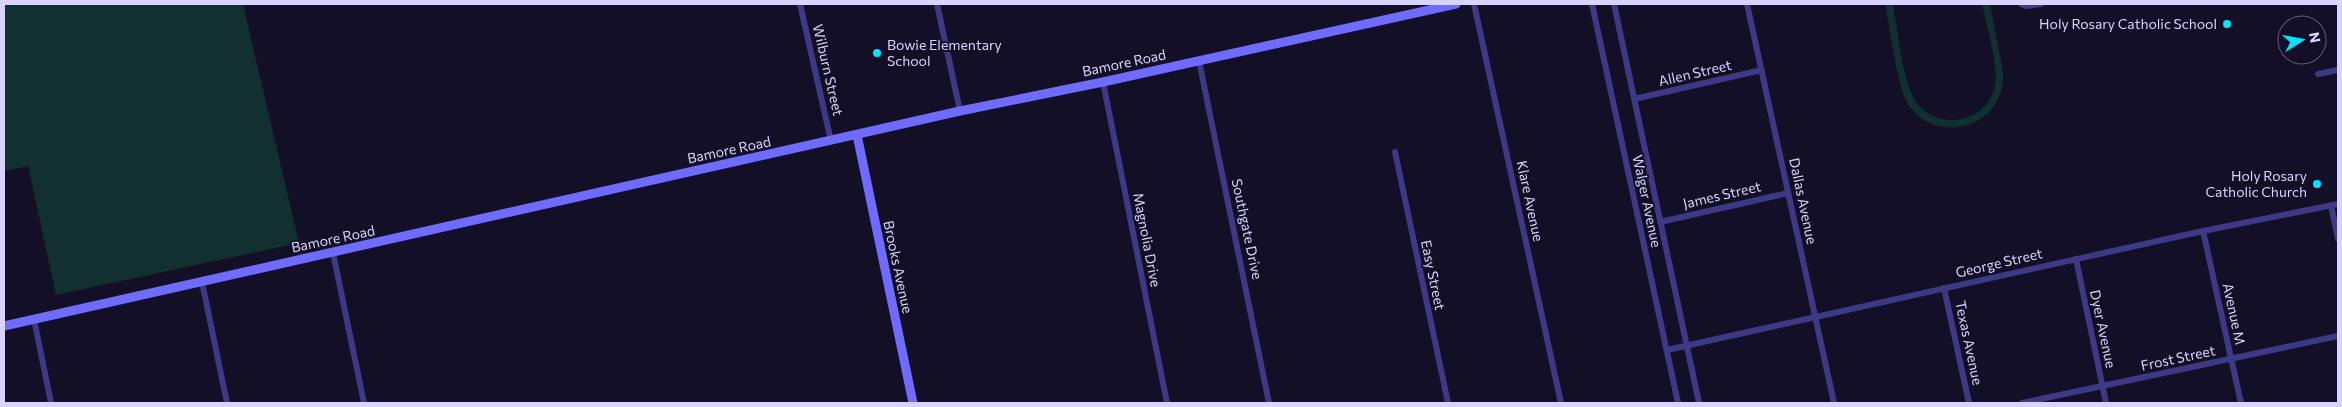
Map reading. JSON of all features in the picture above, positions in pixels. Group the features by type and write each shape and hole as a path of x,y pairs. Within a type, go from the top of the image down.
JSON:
{"street":[{"name":"Wilburn Street","path":"800,4 831,141"},
{"path":"937,4 960,111"},
{"name":"Bamore Road","path":"5,325 857,136 960,111 1103,82 1456,4"},
{"name":"Klare Avenue","path":"1474,4 1561,403"},
{"name":"Walger Avenue","path":"1592,4 1678,403"},
{"name":"Walger Avenue","path":"1614,4 1699,403"},
{"name":"Dallas Avenue","path":"1748,4 1834,403"},
{"path":"2021,4 2041,4"},
{"name":"Southgate Drive","path":"1199,61 1269,403"},
{"name":"Allen Street","path":"1634,100 1762,70"},
{"path":"2318,74 2338,70"},
{"name":"Magnolia Drive","path":"1103,82 1167,403"},
{"name":"Brooks Avenue","path":"857,136 913,403"},
{"name":"Easy Street","path":"1395,152 1448,403"},
{"name":"James Street","path":"1660,222 1788,193"},
{"name":"George Street","path":"1667,350 2203,230 2338,204"},
{"path":"2331,205 2338,239"},
{"name":"Avenue M","path":"2203,230 2241,403"},
{"path":"333,253 364,403"},
{"name":"Dyer Avenue","path":"2076,259 2106,403"},
{"path":"202,282 227,403"},
{"name":"Texas Avenue","path":"1944,288 1969,403"},
{"path":"34,319 52,403"},
{"name":"Frost Street","path":"2022,403 2338,336"}],"green space":[{"path":"4,4 243,4 299,243 56,295 28,166 4,171"},
{"path":"1885,4 1893,4 1903,66 1913,97 1922,108 1933,116 1958,120 1981,110 1990,99 1995,86 1994,57 1982,4 1990,4 2003,80 2000,95 1993,108 1983,118 1957,127 1943,127 1930,123 1918,116 1908,104 1900,84"}],"place":[{"name":"Holy Rosary Catholic School","path":"2227,24"},
{"name":"Bowie Elementary School","path":"877,53"},
{"name":"Holy Rosary Catholic Church","path":"2317,184"}]}
